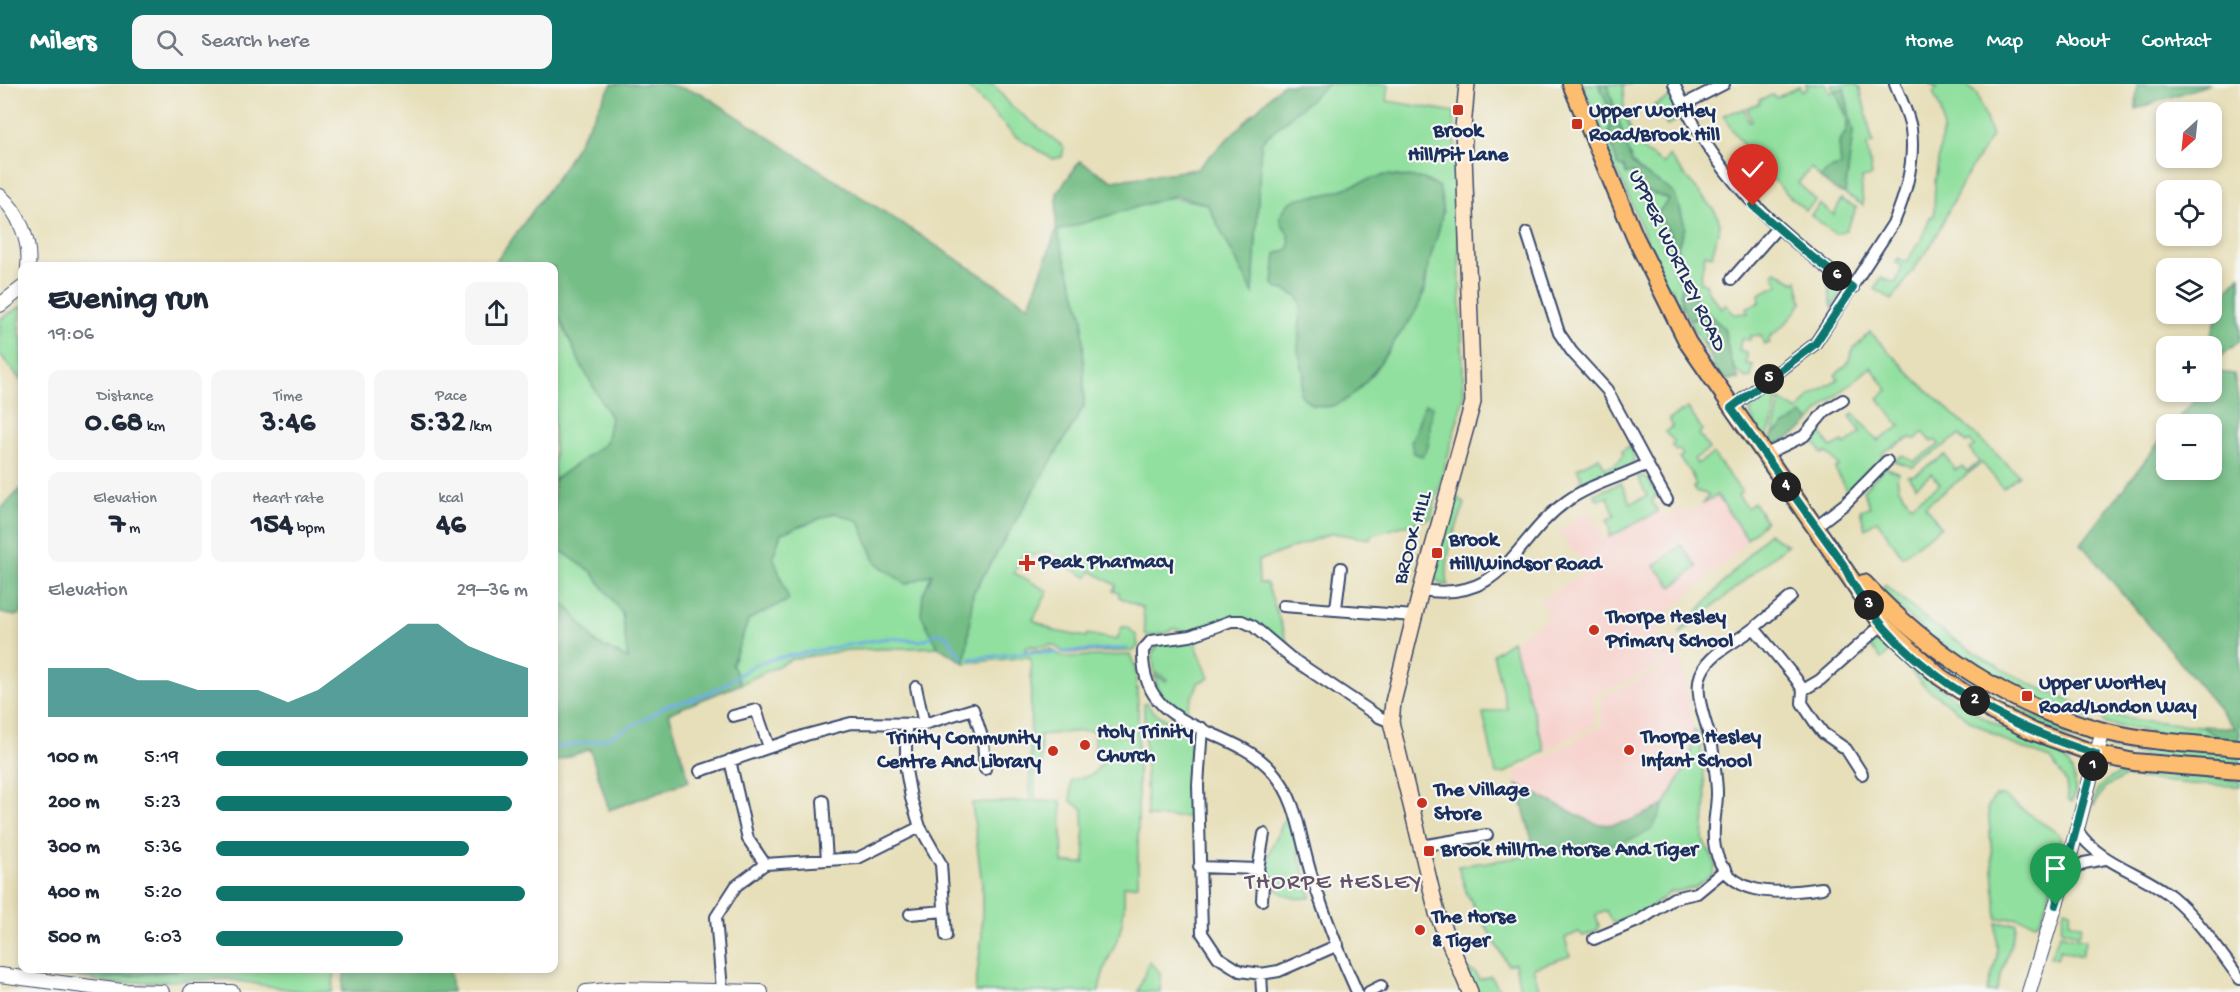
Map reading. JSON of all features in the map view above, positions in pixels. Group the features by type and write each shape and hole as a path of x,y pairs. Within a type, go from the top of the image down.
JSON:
{"main road":[{"name":"BROOK HILL","path":"1467,84 1463,128 1473,402 1414,616 1393,702 1391,722 1437,913 1470,992"},
{"name":"UPPER WORTLEY ROAD","path":"1571,84 1635,237 1692,350 1843,564 1851,582 1889,619 1913,654 1967,696 2034,732 2096,754 2155,765 2240,771"},
{"name":"UPPER WORTLEY ROAD","path":"1889,619 2008,693 2045,711 2103,730 2169,742 2240,748"}],"street":[{"path":"1674,84 1698,133 1730,179 1776,228 1853,288"},
{"path":"1683,105 1724,84"},
{"path":"1731,408 1815,344 1887,236 1903,201 1910,164 1911,128 1895,84"},
{"path":"0,196 13,207 30,252 29,262"},
{"path":"1732,279 1776,228"},
{"path":"1527,233 1559,333 1572,352 1607,390 1667,500"},
{"path":"0,305 18,291"},
{"path":"1764,455 1804,436 1824,411 1843,400"},
{"path":"1815,527 1846,503 1887,461"},
{"path":"1421,590 1463,591 1481,584 1515,558 1567,501 1588,489 1647,464"},
{"path":"1336,608 1341,568"},
{"path":"1791,597 1754,628 1713,657 1700,678 1700,695 1710,731 1717,792 1715,848 1726,869 1745,886 1760,892 1798,892 1822,888"},
{"path":"1283,606 1336,608 1414,616"},
{"path":"1803,690 1820,680 1889,619"},
{"path":"1357,992 1312,877 1290,794 1272,770 1250,752 1182,720 1154,698 1143,651 1151,641 1190,636 1231,621 1242,621 1253,626 1291,658 1379,717 1391,722"},
{"path":"1754,628 1803,690 1802,703 1814,721 1823,733 1846,749 1862,774"},
{"path":"916,687 924,724"},
{"path":"700,771 769,747 851,723 906,726 924,724 973,709 983,740 985,768"},
{"path":"732,716 756,710 769,747"},
{"path":"906,726 906,770 920,827 941,864 946,936"},
{"path":"1202,728 1198,785 1202,933 1218,957 1240,971 1261,974 1279,970 1338,945"},
{"path":"2029,992 2065,875 2103,730"},
{"path":"730,760 748,839 765,864"},
{"path":"823,801 827,860"},
{"path":"722,991 716,917 736,886 765,864 858,858 920,827"},
{"path":"2077,830 2091,848 2105,859 2153,883 2172,897 2189,914 2239,977"},
{"path":"1262,900 1263,885 1258,869 1264,834"},
{"path":"1421,846 1487,835"},
{"path":"2065,875 2084,863 2105,859"},
{"path":"1199,867 1258,869"},
{"path":"1594,939 1640,920 1674,898 1697,893 1726,869"},
{"path":"910,914 944,911"},
{"path":"1261,974 1262,992"},
{"path":"0,975 122,991 162,992"},
{"path":"1369,992 1381,986"},
{"path":"586,992 618,990 761,992"},
{"path":"191,992 232,992"}],"shaded area":[{"name":"Thorpe Hesley Primary School","path":"1717,495 1747,539 1736,553 1659,621 1656,643 1658,668 1594,695 1596,725 1545,751 1512,641 1549,617 1540,600 1590,570 1558,533 1588,510 1604,539 1658,512 1668,516 1681,509 1685,515"},
{"path":"1664,638 1676,639 1694,730 1690,759 1664,805 1622,824 1606,826 1594,823 1517,785 1515,773 1602,726 1601,697 1661,670 1659,645"}],"green space":[{"path":"612,84 665,84 701,93 1029,306 1056,231 1057,193 1080,161 1112,181 1197,169 1283,84 1328,84 1261,142 1253,293 1207,204 1176,195 1057,231 1083,318 1084,406 973,593 965,663 938,647 921,614 923,594 932,574 906,584 876,563 859,521 835,513 781,533 773,556 789,600 749,619 732,664 741,684 669,713 689,781 609,810 590,749 558,761 558,601 568,607 596,643 628,659 622,613 592,572 558,549 558,477 606,443 611,418 581,365 558,315 558,262 496,262 563,169"},
{"path":"965,84 993,84 1011,106 1064,147 1062,157 1052,159 1015,136"},
{"path":"1328,84 1389,84 1387,101 1454,112 1464,396 1431,518 1371,535 1370,539 1332,533 1258,561 1259,583 1267,584 1291,653 1253,623 1186,632 1174,628 1167,633 1148,636 1145,633 1143,608 1119,597 1119,593 1113,591 1116,585 1091,571 1087,577 1067,566 1069,562 1049,551 1035,555 1024,553 1014,573 1048,591 1033,620 1054,631 1086,637 1087,634 1117,640 1122,627 1127,627 1136,635 1138,645 1134,651 1065,653 1053,645 1025,647 1027,651 1050,649 1063,657 1130,655 1135,666 1138,704 1138,885 1124,886 1121,929 1103,972 1099,992 975,992 982,935 982,885 972,803 1030,801 1031,661 1029,657 965,663 973,593 1084,406 1083,318 1056,231 1171,197 1207,204 1253,292 1261,142","holes":["1386,175 1424,179 1443,211 1428,264 1425,291 1409,322 1393,343 1313,406 1300,394 1304,373 1298,350 1302,304 1298,297 1273,284 1276,254 1289,249 1289,237 1283,226 1288,205 1298,200 1328,194","1094,730 1095,758 1104,761 1092,775 1071,780 1071,801 1083,809 1085,863 1063,863 1061,801 1035,801 1035,769 1042,768 1040,735"]},
{"path":"1579,84 1599,84 1611,113 1609,136 1618,166 1634,174 1645,191 1669,199 1657,214 1671,235 1675,274 1683,283 1680,293 1682,308 1673,296 1675,295 1672,288 1667,290 1648,249 1647,240 1618,172 1613,169 1606,155 1609,151 1584,87"},
{"path":"1599,84 1607,84 1632,163 1641,172 1675,195 1685,226 1678,245 1678,272 1703,309 1724,328 1730,359 1739,379 1728,380 1713,368 1712,360 1704,346 1707,333 1695,317 1689,320 1684,311 1681,298 1683,283 1675,274 1671,235 1657,214 1669,199 1639,188 1639,178 1632,172 1626,175 1624,167 1618,166 1609,136 1611,113"},
{"path":"1607,84 1631,84 1623,85 1624,111 1636,145 1663,164 1669,156 1716,213 1720,224 1712,256 1705,254 1700,281 1707,285 1707,290 1722,309 1725,304 1734,314 1748,313 1746,308 1760,302 1759,294 1779,285 1773,274 1776,271 1794,282 1797,280 1802,303 1787,322 1768,339 1770,343 1764,345 1761,335 1750,336 1750,340 1741,339 1739,351 1747,353 1746,364 1753,365 1751,377 1746,378 1736,370 1730,359 1724,328 1703,309 1678,272 1678,245 1685,228 1680,208 1666,187 1652,181 1632,163"},
{"path":"1806,84 1826,84 1830,93 1834,91 1831,84 1856,84 1860,88 1873,143 1867,145 1872,176 1861,178 1863,205 1845,194 1853,132 1844,88 1835,91 1847,117 1847,130 1839,143 1841,166 1830,169 1820,178 1811,168 1798,183 1816,200 1806,211 1759,164 1739,140 1723,115 1744,109 1749,122 1752,121 1747,108 1760,103 1759,100 1772,95 1776,98 1799,86 1801,91 1807,89"},
{"path":"1930,84 1965,84 1977,94 1992,136 1964,180 1931,245 1892,300 1875,289 1881,278 1896,283 1902,266 1896,263 1898,258 1906,262 1921,240 1930,217 1934,216 1935,182 1943,128 1941,110 1933,92 1937,89"},
{"path":"2137,84 2209,84 2156,102 2136,109"},
{"path":"1844,88 1853,132 1845,194 1820,178 1830,169 1841,166 1839,143 1847,130 1847,117 1835,91"},
{"path":"1671,97 1681,118 1667,126 1654,105"},
{"path":"1386,175 1424,179 1439,187 1442,216 1422,296 1412,317 1375,370 1353,395 1340,403 1327,407 1314,404 1300,394 1304,373 1298,350 1301,304 1298,297 1286,290 1278,289 1273,284 1276,254 1289,249 1290,244 1288,233 1280,219 1285,208 1294,200 1335,192"},
{"path":"1841,199 1857,208 1846,230 1835,234 1811,215 1820,204 1834,215"},
{"path":"1826,276 1840,288 1839,297 1832,307"},
{"path":"2240,276 2240,341 2222,356 2222,336 2211,336 2215,324 2222,324 2224,294"},
{"path":"18,308 18,377 0,354 0,319"},
{"path":"558,315 581,365 611,418 606,443 558,477"},
{"path":"1692,317 1702,324 1707,333 1704,346 1689,320"},
{"path":"1870,332 1916,380 2019,475 2003,488 1982,463 1925,506 1941,527 1902,556 1877,520 1865,529 1860,510 1870,507 1863,490 1885,467 1899,473 1897,477 1899,488 1911,505 1940,484 1932,474 1916,486 1908,476 1914,475 1945,455 1955,470 1962,467 1967,472 1979,462 1970,449 1974,446 1970,441 1966,443 1960,435 1913,467 1894,461 1903,455 1914,462 1939,444 1935,440 1932,442 1923,432 1916,439 1910,438 1883,452 1882,460 1849,495 1835,469 1839,465 1826,452 1822,454 1809,435 1814,429 1821,432 1831,448 1843,442 1845,445 1861,432 1850,416 1854,414 1878,441 1900,426 1878,398 1888,390 1871,367 1824,406 1810,422 1802,414 1773,434 1780,400 1798,411 1810,396 1838,379 1835,375 1847,364 1854,348"},
{"path":"2222,373 2234,374 2240,409 2240,741 2223,741 2201,726 2235,728 2081,544 2156,446 2156,480 2222,480 2222,414 2183,414 2193,402 2222,402"},
{"path":"1773,391 1777,392 1774,417 1764,441 1750,413 1752,407"},
{"path":"1425,404 1432,406 1428,447 1422,456 1413,453 1411,441"},
{"path":"1688,408 1702,430 1699,434 1709,449 1694,459 1697,464 1713,454 1742,492 1738,495 1747,508 1754,503 1766,521 1747,539 1717,495 1702,504 1709,495 1696,491 1693,487 1696,485 1690,471 1679,458 1683,455 1679,449 1676,451 1672,445 1675,442 1665,432 1673,426 1669,419"},
{"path":"1802,414 1810,422 1786,440 1768,446 1773,434"},
{"path":"1629,446 1634,456 1633,464 1578,487 1582,478 1577,468 1599,457 1605,468 1615,464 1623,456 1622,451"},
{"path":"1642,476 1648,480 1657,494 1652,501 1658,512 1609,537 1610,527 1607,520 1615,515 1608,497 1597,499 1594,494 1621,483 1631,503 1647,496 1638,477"},
{"path":"18,491 18,615 15,616 0,613 0,510"},
{"path":"1457,497 1465,504 1449,554 1448,585 1435,579 1434,571"},
{"path":"835,513 859,521 876,563 906,584 933,573 924,595 923,611 938,647 848,650 792,659 741,684 732,664 749,619 788,600 773,556 781,533"},
{"path":"1768,533 1787,545 1679,635 1684,627"},
{"path":"1681,545 1697,567 1672,587 1655,566"},
{"path":"558,549 592,572 622,613 628,659 596,643 568,607 558,601"},
{"path":"1885,585 1934,625 1986,660 2042,689 2101,712 2089,719 2030,698 2031,692 2016,687 2014,690 1929,636 1881,590"},
{"path":"1900,629 2006,705 2003,711 1958,683"},
{"path":"1882,638 1887,640 1924,675 1964,705 1993,723 2040,744 2064,759 2074,779 2075,791 2072,802 2068,800 2066,782 2052,760 2007,742 1968,719 1923,685 1893,650 1881,659 1870,646"},
{"path":"1194,640 1209,678 1199,682 1185,712 1162,699 1154,675 1166,681 1167,679 1154,672 1153,652 1159,643"},
{"path":"1512,641 1545,751 1503,774 1496,774 1483,713 1507,709 1493,654"},
{"path":"1147,703 1151,710 1189,735 1192,817 1147,817 1144,704"},
{"path":"2010,706 2079,735 2084,743 2007,713"},
{"path":"2105,713 2137,720 2201,726 2223,741 2106,724 2103,720"},
{"path":"1694,730 1700,736 1706,799 1703,840 1716,864 1713,874 1695,888 1671,892 1641,914 1637,912 1623,918 1619,923 1612,922 1606,911 1596,915 1599,926 1596,931 1583,936 1579,932 1565,938 1570,956 1533,968 1540,992 1509,992 1520,989 1515,963 1508,965 1467,894 1458,866 1594,847 1651,829 1690,759"},
{"path":"2118,742 2240,753 2240,765 2175,761 2110,749"},
{"path":"2132,772 2240,781 2240,786 2200,785 2125,777 2105,787 2094,805 2097,792 2106,781"},
{"path":"1517,785 1594,823 1621,823 1664,805 1652,828 1640,836 1595,847 1536,855"},
{"path":"1995,796 2003,796 2060,835 2061,855 2042,916 2037,923 2016,918 1997,919 1988,807"},
{"path":"1287,812 1311,897 1295,898 1280,892 1267,873 1269,853"},
{"path":"2064,909 2071,911 2069,922 2082,926 2079,935 2061,929"},
{"path":"1996,923 2016,923 2016,927 1996,992 1987,992 1997,957"},
{"path":"2060,934 2086,940 2081,956 2060,950 2057,959 2050,957"},
{"path":"1149,962 1160,972 1160,992 1138,992"},
{"path":"1466,969 1476,973 1479,980 1491,976 1501,992 1475,992"},
{"path":"59,973 153,973 110,978"},
{"path":"153,973 334,973 332,992 304,992 227,979 113,983 59,974 110,978"},
{"path":"344,973 450,973 452,992 342,992"}],"waterway":[{"path":"558,747 605,739 651,716 667,705 691,700 719,688 754,665 776,658 888,638 921,641 939,633 947,636 962,658"},
{"path":"1062,652 1127,648"},
{"path":"970,659 1030,652 1057,653"}],"place":[{"name":"Brook Hill/Pit Lane","path":"1458,110"},
{"name":"Upper Wortley Road/Brook Hill","path":"1577,124"},
{"name":"Brook Hill/Windsor Road","path":"1437,553"},
{"name":"Peak Pharmacy","path":"1027,563"},
{"name":"Thorpe Hesley Primary School","path":"1594,630"},
{"name":"Upper Wortley Road/London Way","path":"2027,696"},
{"name":"Holy Trinity Church","path":"1085,745"},
{"name":"Thorpe Hesley Infant School","path":"1629,750"},
{"name":"Trinity Community Centre And Library","path":"1053,751"},
{"name":"The Village Store","path":"1422,803"},
{"name":"Brook Hill/The Horse And Tiger","path":"1429,851"},
{"name":"The Horse & Tiger","path":"1420,930"}],"district":[{"name":"THORPE HESLEY","path":"1334,883"}],"route":[{"path":"1753,206 1776,228 1853,288 1815,344 1731,408 1843,564 1851,582 1882,624 1913,654 1967,696 2011,721 2034,732 2096,754 2056,905"}]}
